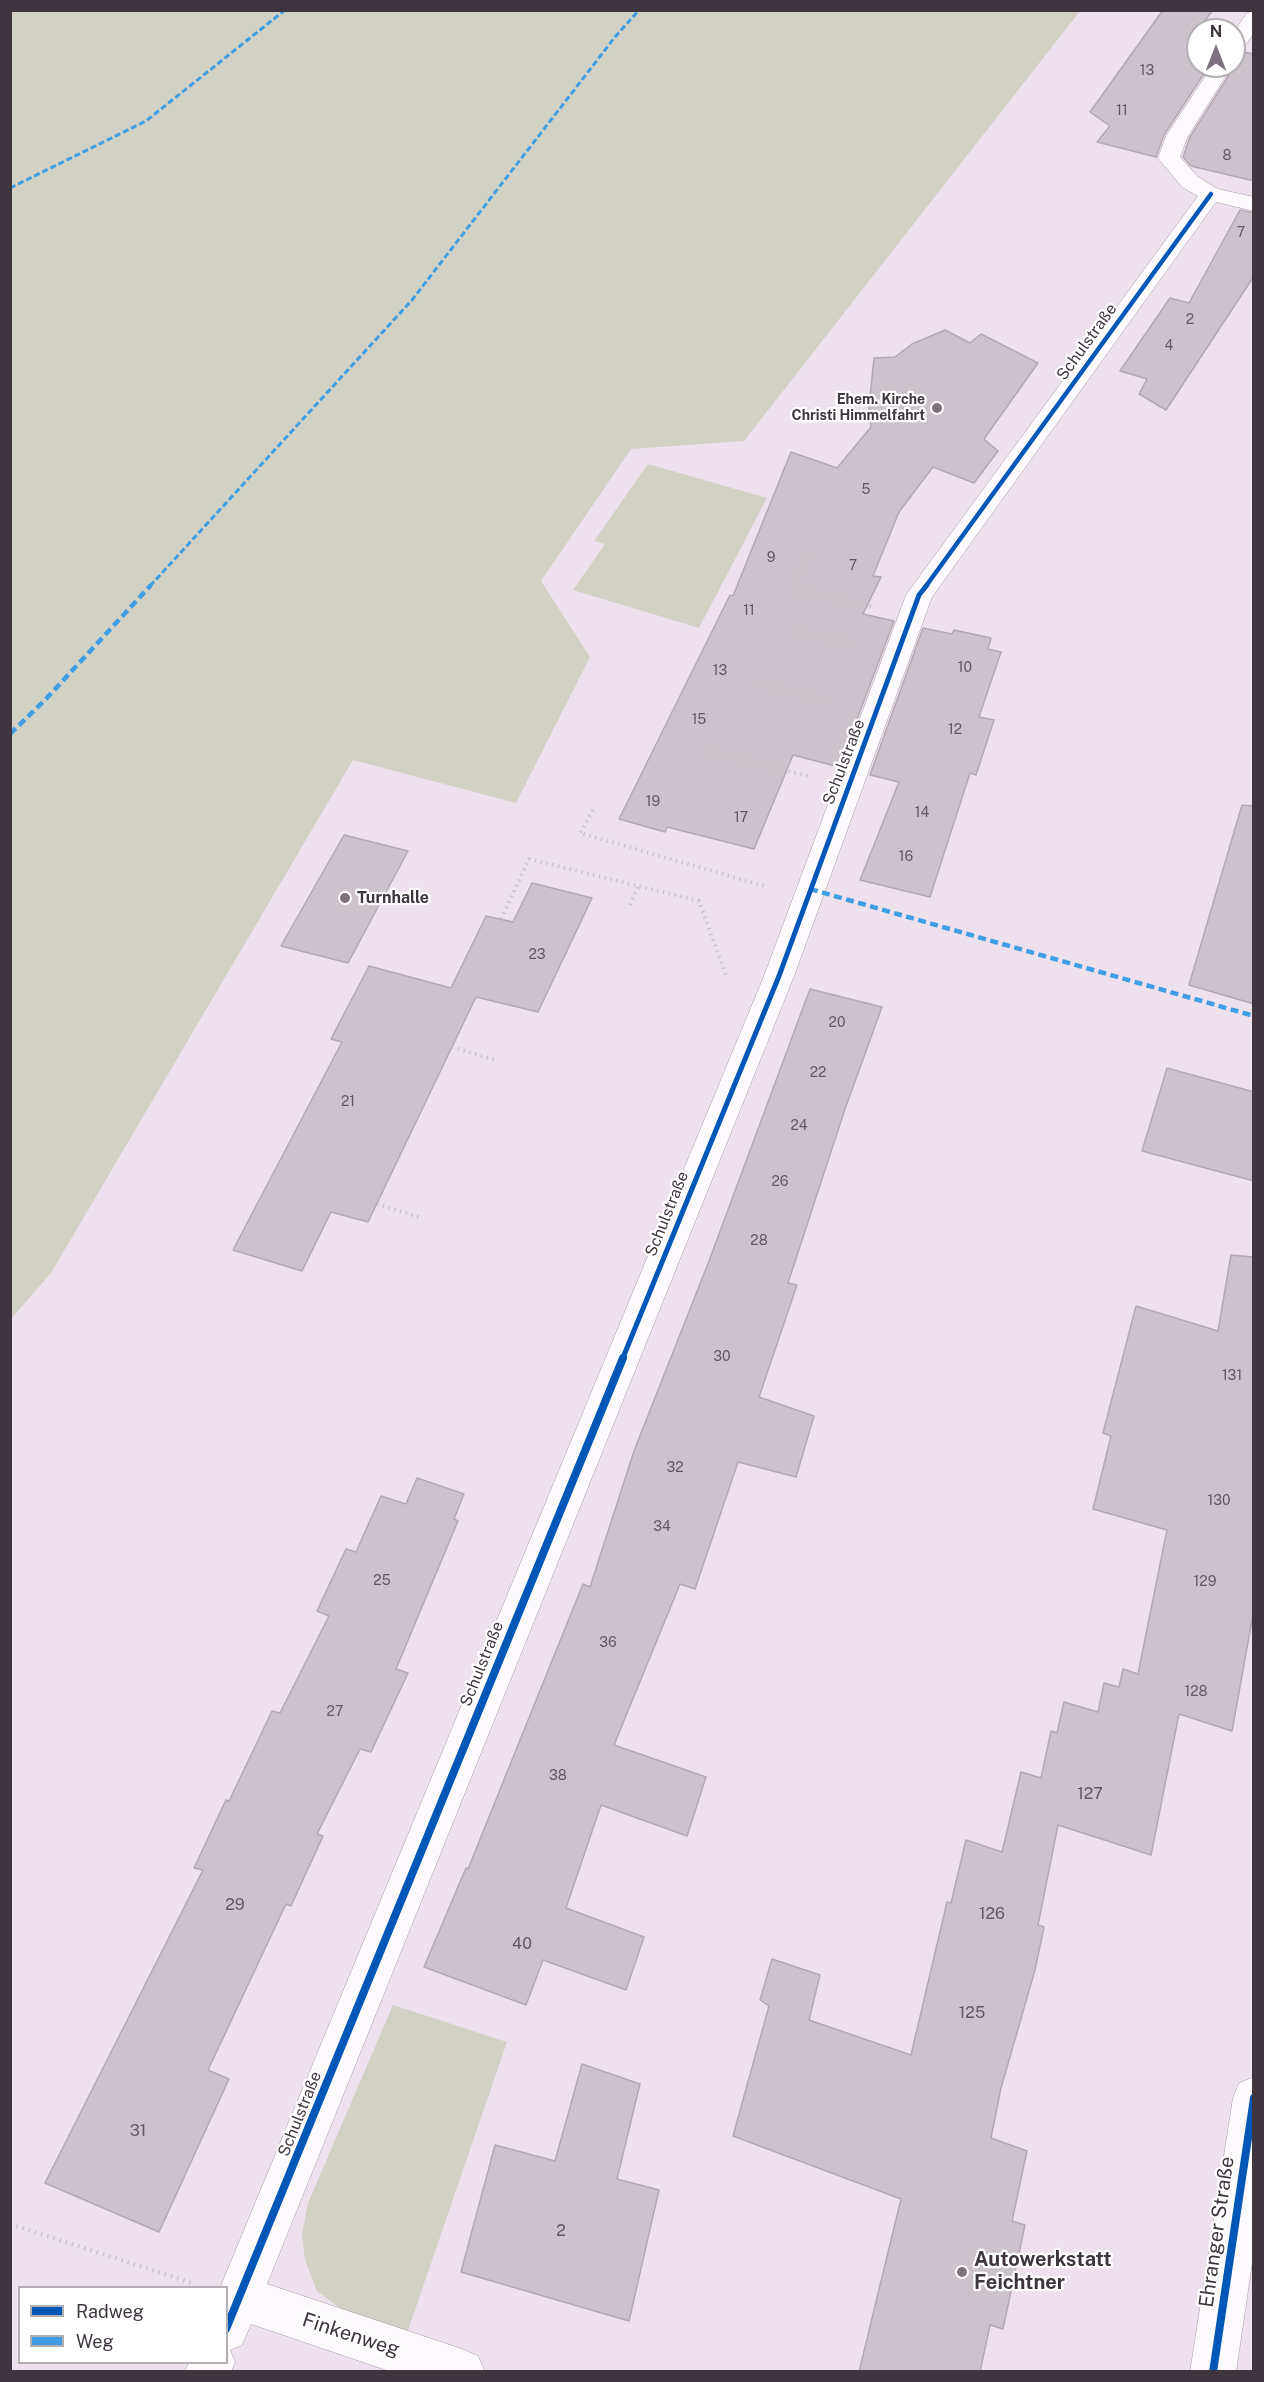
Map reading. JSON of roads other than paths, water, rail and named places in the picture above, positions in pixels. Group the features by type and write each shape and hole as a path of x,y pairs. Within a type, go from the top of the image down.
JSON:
{"street":[{"path":"1214,78 1177,136 1169,158 1190,182 1211,194 1254,204"},
{"name":"Schulstraße","path":"228,2298 779,976 919,595 1211,194"},
{"name":"Ehranger Straße","path":"1213,2372 1254,2098"},
{"name":"Finkenweg","path":"228,2306 462,2372"}],"place":[{"name":"Ehem. Kirche Christi Himmelfahrt","path":"937,408"},
{"name":"Turnhalle","path":"345,898"},
{"name":"Autowerkstatt Feichtner","path":"962,2272"}]}
